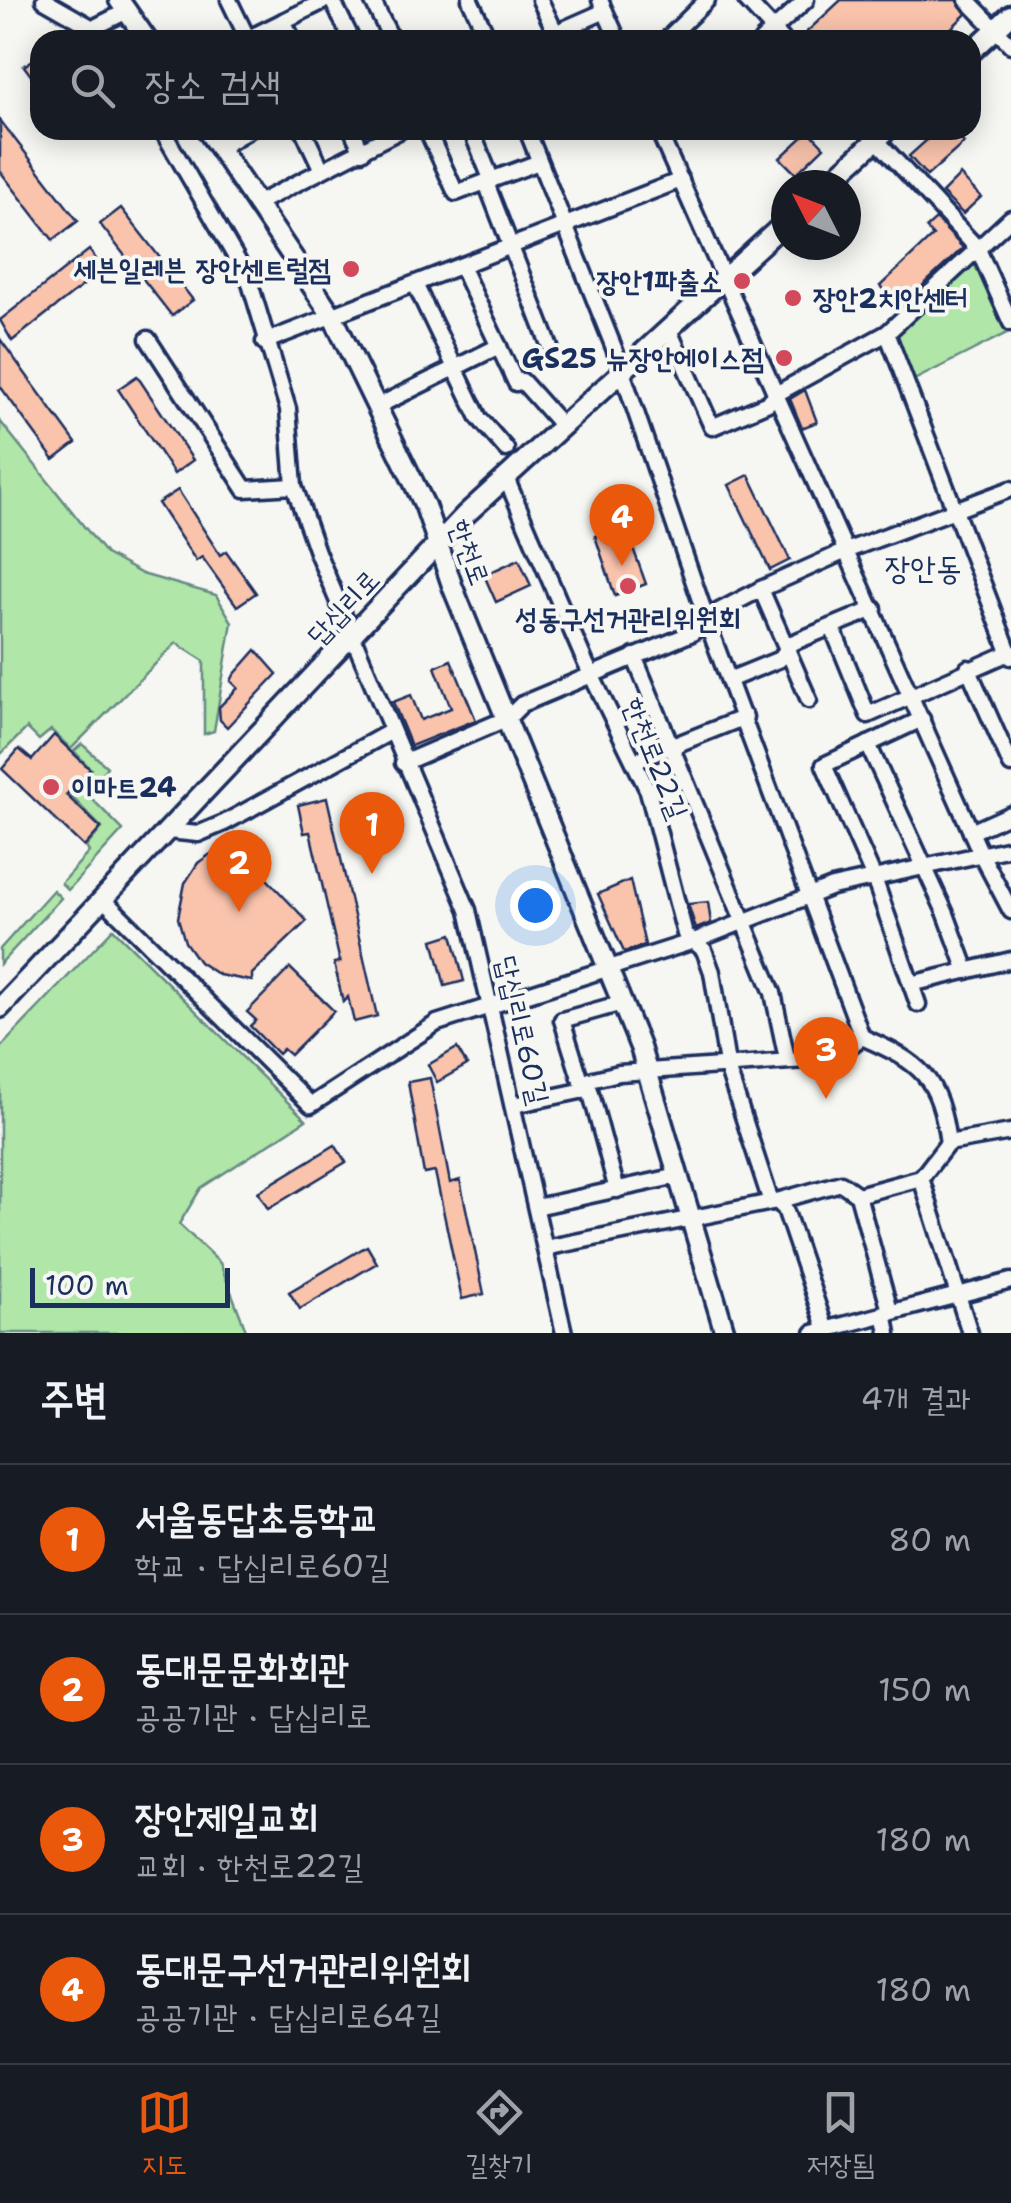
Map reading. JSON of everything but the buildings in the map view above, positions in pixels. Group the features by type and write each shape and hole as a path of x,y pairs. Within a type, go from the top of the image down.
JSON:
{"main road":[{"path":"123,6 140,30"},
{"path":"981,43 1011,15"},
{"name":"한천로","path":"214,140 333,317 378,406 438,544 648,1072 725,1333"},
{"path":"840,170 869,140"},
{"name":"답십리로","path":"0,1008 438,544 771,236"}],"street":[{"path":"44,0 91,30"},
{"path":"230,0 244,30"},
{"path":"265,30 330,0 346,30"},
{"path":"372,0 387,30"},
{"path":"470,0 485,30"},
{"path":"540,0 554,30"},
{"path":"676,30 707,0"},
{"path":"746,0 768,30"},
{"path":"778,30 806,0"},
{"path":"967,0 1011,46"},
{"path":"101,30 123,6"},
{"path":"566,30 602,6 613,30"},
{"path":"283,21 287,30"},
{"name":"답십리로60길","path":"168,140 249,280 264,342 288,409 294,486 350,640 468,910 493,1003 564,1333"},
{"path":"219,148 232,140"},
{"path":"308,140 322,170"},
{"path":"357,140 362,152"},
{"path":"256,204 383,140"},
{"path":"432,140 456,193 540,162"},
{"path":"474,140 550,348"},
{"path":"530,140 623,372 708,621 862,1037 898,1052 927,1074 942,1102 948,1143"},
{"path":"665,140 971,832 1011,911"},
{"path":"882,140 978,248 1011,324"},
{"path":"264,342 681,180"},
{"path":"669,330 712,428 768,403 776,394 887,333 1011,218"},
{"path":"461,266 516,383 522,381 563,427"},
{"path":"415,284 479,418 506,449"},
{"path":"832,628 868,715 968,668 1010,654 887,333"},
{"path":"148,339 245,489 294,486"},
{"path":"378,406 499,346"},
{"name":"한천로22길","path":"506,478 634,761 660,831 685,934 704,950 712,972 728,1064 774,1202 784,1208 822,1332"},
{"path":"404,763 508,718 522,704 692,633 761,589 848,550 1011,490"},
{"path":"761,589 808,700"},
{"path":"731,678 780,659 792,643 874,609"},
{"path":"634,656 674,743 773,993 787,1059"},
{"path":"968,668 1011,765"},
{"path":"634,761 745,717"},
{"path":"918,1004 874,878 824,765 922,720"},
{"path":"168,831 198,834 211,829 390,732"},
{"path":"868,744 925,866 967,971"},
{"path":"971,832 1011,814"},
{"path":"102,899 311,1105 437,1022 694,942 811,896 1011,848"},
{"path":"911,984 1011,960"},
{"path":"616,1190 590,1090 562,1020 622,1003"},
{"path":"514,1105 580,1090 619,1073 835,1058 862,1037"},
{"path":"858,1194 921,1178 948,1143 1009,1132"},
{"path":"536,1207 678,1176"},
{"path":"921,1178 970,1333"},
{"path":"545,1248 774,1202 841,1183 858,1194 887,1312 888,1333"},
{"path":"822,1332 955,1293 1011,1281"}],"green space":[{"path":"978,249 1011,331 906,384 887,333"},
{"path":"0,421 106,554 142,574 216,595 232,622 214,731 204,734 204,661 176,643 71,749 51,730 39,740 27,728 0,755"},
{"path":"82,744 107,767 86,793 123,830 68,890 61,883 89,852 86,847 102,828 69,794 91,769 74,751"},
{"path":"53,890 61,898 0,964 0,949"},
{"path":"113,929 306,1120 201,1188 179,1224 220,1263 247,1333 0,1333 0,1048"}],"place":[{"name":"세븐일레븐 장안센트럴점","path":"351,269"},
{"name":"장안1파출소","path":"742,281"},
{"name":"장안2치안센터","path":"793,298"},
{"name":"GS25 뉴장안에이스점","path":"784,358"},
{"name":"동대문구선거관리위원회","path":"622,566"},
{"name":"성동구선거관리위원회","path":"628,586"},
{"name":"이마트24","path":"51,787"},
{"name":"서울동답초등학교","path":"372,874"},
{"name":"동대문문화회관","path":"239,912"},
{"name":"장안제일교회","path":"826,1099"}],"district":[{"name":"장안동","path":"923,568"}]}
